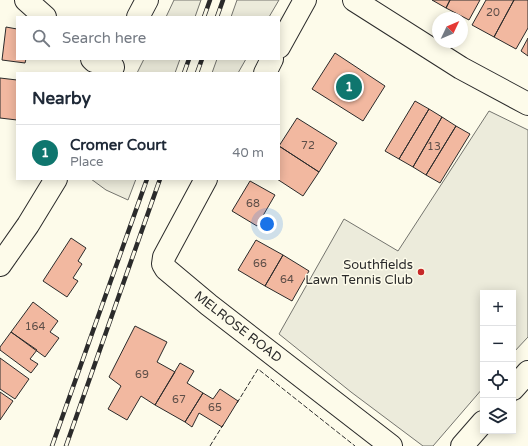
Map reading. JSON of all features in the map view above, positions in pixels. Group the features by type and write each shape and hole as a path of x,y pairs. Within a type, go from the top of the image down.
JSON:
{"street":[{"path":"26,0 44,16"},
{"path":"139,16 147,0"},
{"path":"280,45 305,0"},
{"path":"354,0 461,68 528,104"},
{"path":"93,60 113,66"},
{"path":"266,72 272,60"},
{"path":"0,265 28,225 55,180"},
{"name":"MELROSE ROAD","path":"205,180 164,258 163,264 166,269 209,305 391,446"},
{"path":"516,386 528,372"},
{"path":"462,446 480,425"}],"shaded area":[{"path":"174,0 201,0 195,16 166,16"},
{"path":"237,0 279,0 270,16 231,16"},
{"path":"144,60 180,60 175,72 138,72"},
{"path":"217,60 245,60 239,72 212,72"},
{"name":"Southfields Lawn Tennis Club","path":"489,111 528,130 528,337 516,350 516,290 480,290 480,391 433,446 423,446 351,392 279,334 344,219 398,251"},
{"path":"92,180 136,180 128,200 106,190"}],"building":[{"path":"432,0 450,0 446,8"},
{"path":"450,0 480,0 469,20 468,12 454,12 446,8"},
{"path":"486,0 514,0 494,37 472,25"},
{"path":"514,0 528,0 528,28 516,49 494,37"},
{"path":"6,27 16,29 16,60 26,60 25,63 2,60"},
{"path":"528,38 528,56 521,51"},
{"path":"335,53 385,86 363,121 312,89"},
{"path":"0,78 16,80 16,120 0,118"},
{"path":"415,101 429,109 399,159 385,151"},
{"path":"429,109 442,117 413,167 399,159"},
{"path":"442,117 456,126 426,175 413,167"},
{"path":"297,118 337,143 319,172 280,147"},
{"path":"456,126 470,134 440,183 426,175"},
{"path":"280,147 319,172 303,196 279,180 280,180"},
{"path":"250,181 275,195 257,226 232,211"},
{"path":"71,238 86,248 78,261 82,264 73,278 78,281 67,297 43,281"},
{"path":"256,240 283,255 265,286 238,270"},
{"path":"283,255 309,271 292,301 265,286"},
{"path":"33,302 58,321 50,332 59,338 45,357 11,332"},
{"path":"135,326 167,342 157,362 175,372 155,405 141,396 127,420 108,409 121,386 109,377"},
{"path":"11,332 37,350 30,359 38,364 31,373 0,350 0,347"},
{"path":"0,358 29,379 15,399 0,389"},
{"path":"180,363 194,371 187,383 203,393 185,422 155,405"},
{"path":"220,389 238,401 222,427 199,413 192,427 185,422 203,393 213,399"},
{"path":"0,392 13,401 0,420"}],"railway":[{"path":"204,16 210,0"},
{"path":"217,16 223,0"},
{"path":"184,72 189,60"},
{"path":"197,72 202,60"},
{"path":"52,446 147,180"},
{"path":"66,446 160,180"}],"fence":[{"path":"237,403 258,369 355,446"},
{"path":"210,446 223,425"}],"place":[{"name":"Cromer Court","path":"349,87"},
{"name":"Southfields Lawn Tennis Club","path":"421,272"}]}
